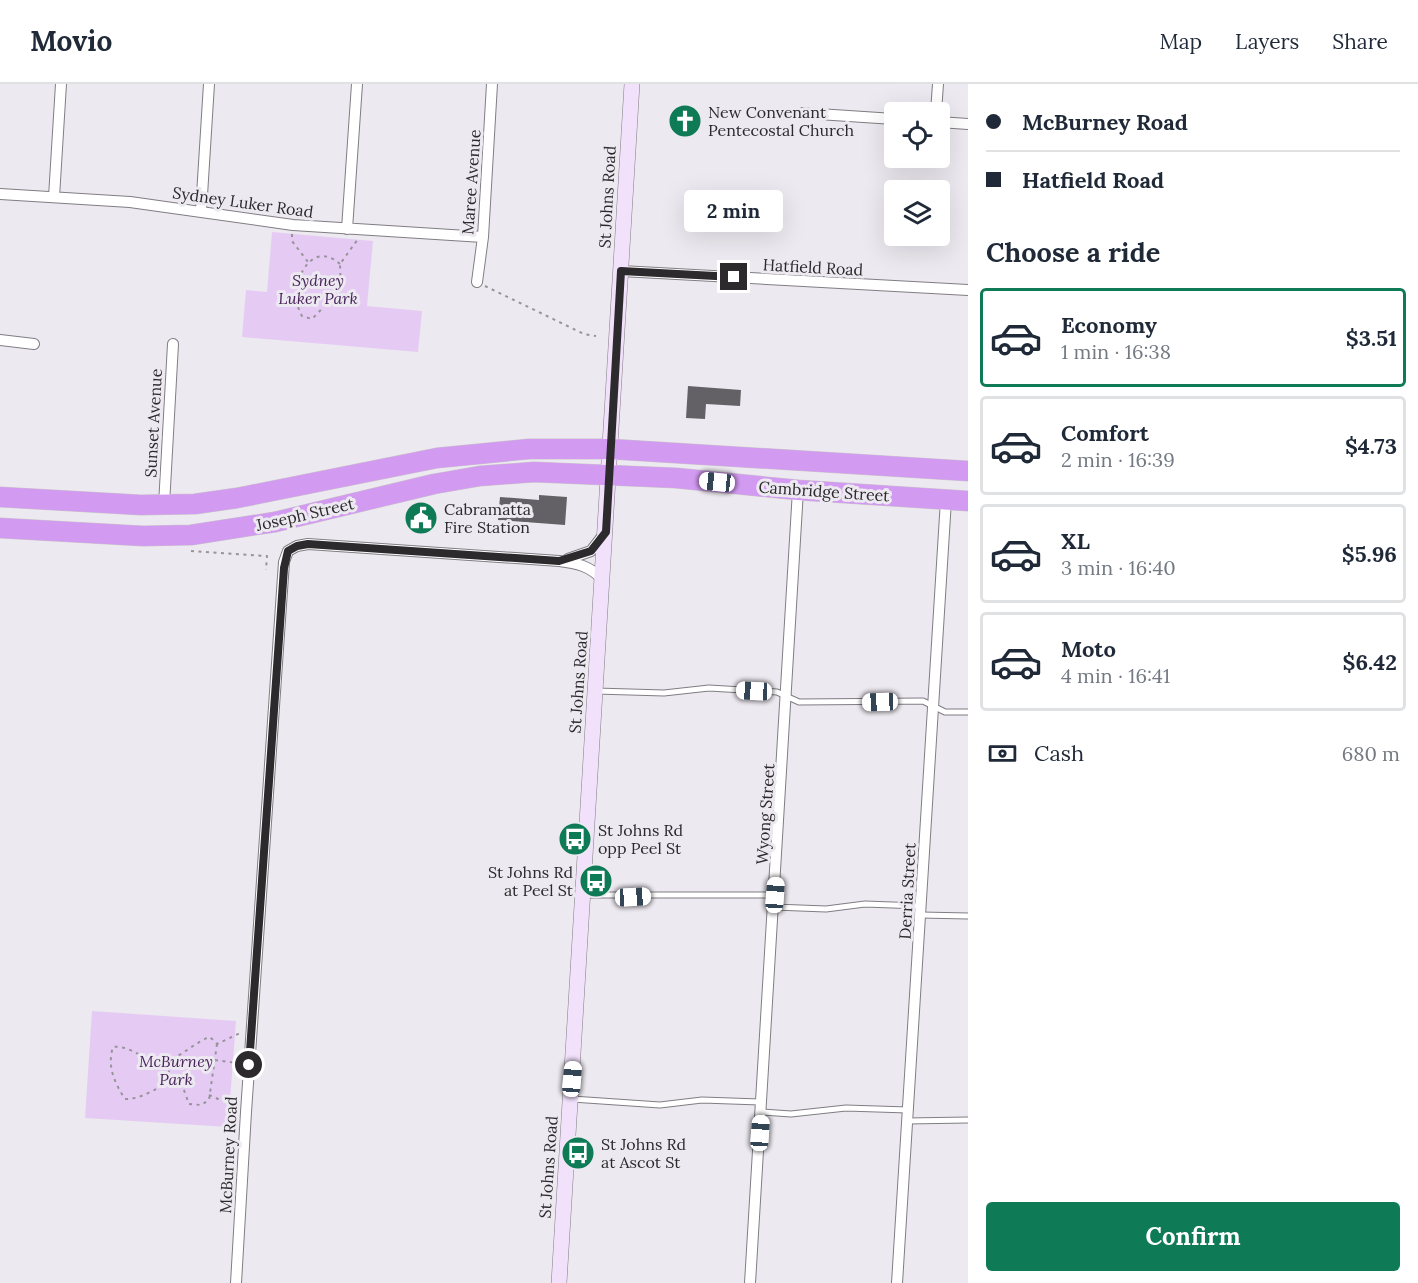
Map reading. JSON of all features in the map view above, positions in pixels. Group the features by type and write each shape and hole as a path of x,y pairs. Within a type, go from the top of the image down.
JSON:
{"highway":[{"name":"Joseph Street","path":"0,497 164,505 195,504 476,453 529,449 610,449"},
{"name":"Cambridge Street","path":"610,449 968,471"},
{"name":"Joseph Street","path":"0,528 143,536 191,535 275,522 434,484 480,476 534,472 609,475"},
{"name":"Cambridge Street","path":"609,475 676,478 798,490 968,501"}],"main road":[{"name":"St Johns Road","path":"559,1283 632,84"}],"street":[{"path":"54,197 61,84"},
{"path":"201,211 209,84"},
{"path":"347,229 357,84"},
{"name":"Maree Avenue","path":"477,282 483,237 492,84"},
{"path":"937,102 938,84"},
{"path":"803,113 884,118"},
{"path":"950,123 968,124"},
{"name":"Sydney Luker Road","path":"0,194 130,202 293,225 483,237"},
{"name":"Hatfield Road","path":"621,271 968,290"},
{"path":"0,340 34,344"},
{"name":"Sunset Avenue","path":"164,505 173,344"},
{"name":"Wyong Street","path":"750,1283 788,697 798,490"},
{"name":"Derria Street","path":"897,1283 946,500"},
{"name":"Joseph Street","path":"559,561 591,551 606,532"},
{"name":"Joseph Street","path":"284,562 288,551 308,544 578,563 595,572 603,580"},
{"name":"McBurney Road","path":"236,1283 284,562"}],"lane":[{"path":"595,691 664,693 708,688 777,692 799,702 915,701 923,702 945,712 968,712"},
{"path":"584,895 775,895"},
{"path":"774,907 826,909 865,904 968,916"},
{"path":"570,1099 660,1105 702,1100 762,1107 791,1114 846,1108 968,1120"}],"path":[{"path":"293,225 292,241 308,262"},
{"path":"340,264 326,258 316,258 308,262 297,284 295,299 302,316 312,319 341,289 340,264 354,246 361,230"},
{"path":"477,282 584,334 596,336"},
{"path":"266,570 267,556"},
{"path":"217,1044 252,1029"},
{"path":"210,1037 217,1044 209,1100 201,1105 189,1104 181,1082 168,1082 135,1099 125,1098 113,1080 110,1056 113,1047 121,1046 155,1060 170,1060 210,1037"},
{"path":"168,1082 170,1060"},
{"path":"214,1060 249,1065"},
{"path":"210,1095 246,1112"}],"green space":[{"name":"Sydney Luker Park","path":"272,232 373,241 367,306 422,311 418,352 242,337 246,290 267,292"},
{"name":"McBurney Park","path":"92,1011 236,1021 228,1127 85,1118"}],"building":[{"path":"688,386 741,390 740,406 706,404 705,419 686,418"},
{"name":"Cabramatta Fire Station","path":"539,495 567,497 565,525 498,520 500,497 539,500"}],"place":[{"name":"New Convenant Pentecostal Church","path":"685,121"},
{"name":"Cabramatta Fire Station","path":"421,518"},
{"name":"St Johns Rd opp Peel St","path":"575,839"},
{"name":"St Johns Rd at Peel St","path":"596,881"},
{"name":"St Johns Rd at Ascot St","path":"578,1153"}],"route":[{"path":"249,1065 284,562 288,551 308,544 559,561 585,555 606,532 621,271 734,277"}]}
